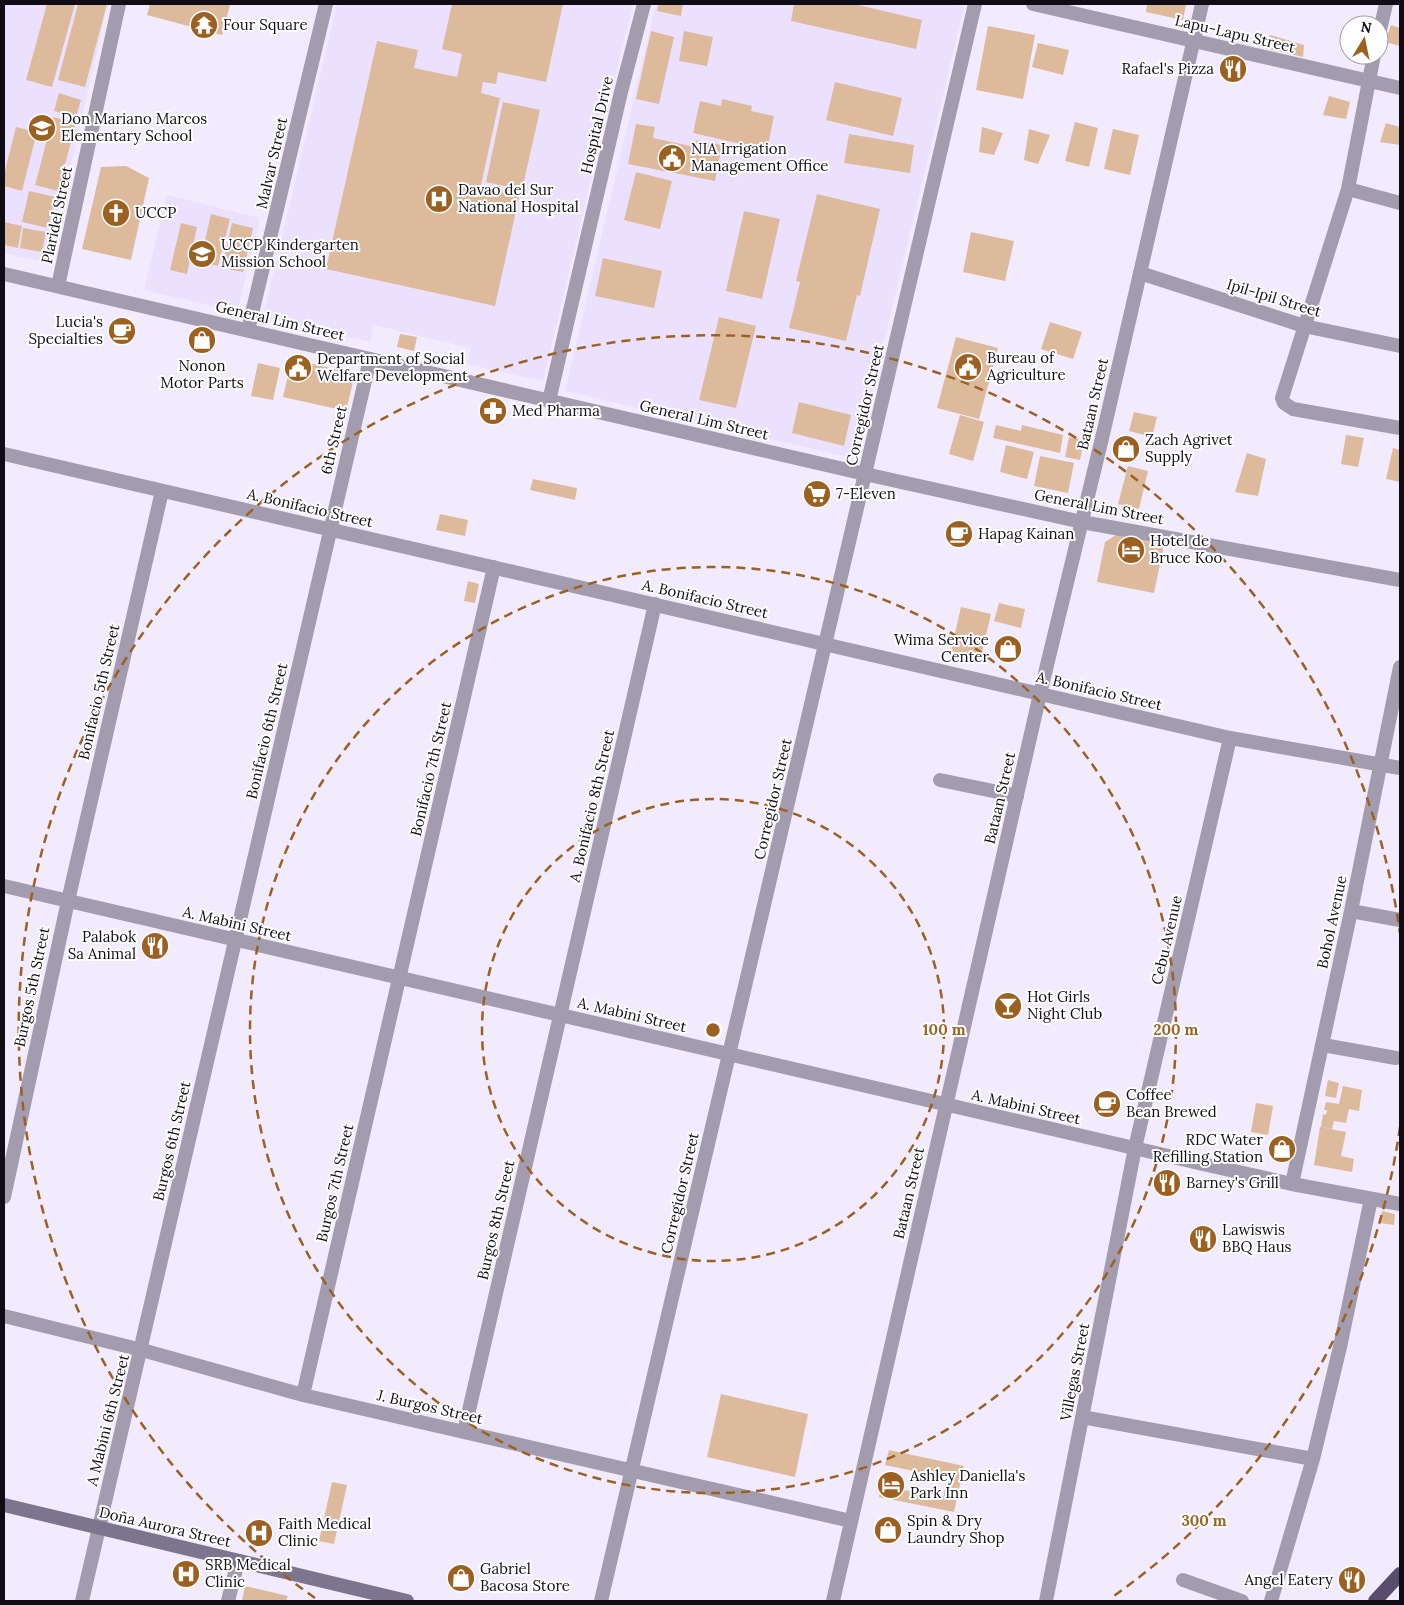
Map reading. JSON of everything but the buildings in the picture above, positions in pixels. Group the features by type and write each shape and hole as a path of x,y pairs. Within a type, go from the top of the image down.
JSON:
{"highway":[{"path":"1375,1601 1400,1574"}],"main road":[{"name":"Doña Aurora Street","path":"4,1505 404,1601"}],"street":[{"name":"Plaridel Street","path":"58,286 119,4"},
{"name":"Malvar Street","path":"248,330 326,4"},
{"name":"Hospital Drive","path":"550,401 623,83 644,4"},
{"name":"Corregidor Street","path":"601,1601 975,4"},
{"name":"Lapu-Lapu Street","path":"1032,4 1400,88"},
{"name":"Bataan Street","path":"833,1601 1040,694 1082,522 1202,4"},
{"path":"1372,65 1348,189 1283,393 1284,403 1293,408 1400,428"},
{"path":"1348,189 1400,203"},
{"name":"Ipil-Ipil Street","path":"1140,273 1304,326 1400,346"},
{"name":"General Lim Street","path":"4,274 865,474 1082,522 1400,580"},
{"name":"6th Street","path":"330,529 370,359"},
{"name":"A. Bonifacio Street","path":"4,454 1230,738 1400,768"},
{"name":"Bonifacio 5th Street","path":"68,901 162,490"},
{"name":"Bonifacio 6th Street","path":"234,940 330,529"},
{"name":"Bonifacio 7th Street","path":"399,978 494,567"},
{"name":"A. Bonifacio 8th Street","path":"560,1015 655,604"},
{"name":"Bohol Avenue","path":"1292,1184 1382,765 1400,667"},
{"name":"Cebu Avenue","path":"1136,1148 1230,738"},
{"path":"940,780 1017,796"},
{"name":"A. Mabini Street","path":"4,886 1292,1184 1400,1204"},
{"name":"Burgos 5th Street","path":"4,1197 68,901"},
{"path":"1351,911 1400,920"},
{"name":"Burgos 6th Street","path":"142,1350 234,940"},
{"name":"Burgos 7th Street","path":"303,1394 399,978"},
{"name":"Burgos 8th Street","path":"464,1432 560,1015"},
{"path":"1323,1045 1396,1058"},
{"name":"Villegas Street","path":"1046,1601 1136,1148"},
{"path":"1271,1601 1313,1459 1340,1347 1371,1198"},
{"name":"J. Burgos Street","path":"4,1316 142,1350 303,1394 851,1521"},
{"name":"A Mabini 6th Street","path":"82,1601 142,1350"},
{"path":"1082,1417 1313,1459"},
{"path":"228,1601 238,1561"},
{"path":"1183,1580 1242,1601"}],"shaded area":[{"name":"Don Mariano Marcos Elementary School","path":"4,4 108,4 48,263 4,253"},
{"name":"Davao del Sur National Hospital","path":"337,4 633,4 543,381 467,364 471,348 374,325 370,342 263,317"},
{"path":"656,4 952,4 964,7 856,459 565,391"},
{"name":"UCCP Kindergarten Mission School","path":"167,195 260,218 237,312 144,290"}],"place":[{"name":"Four Square","path":"204,25"},
{"name":"Rafael's Pizza","path":"1233,69"},
{"name":"Don Mariano Marcos Elementary School","path":"42,128"},
{"name":"NIA Irrigation Management Office","path":"672,158"},
{"name":"Davao del Sur National Hospital","path":"439,199"},
{"name":"UCCP","path":"116,213"},
{"name":"UCCP Kindergarten Mission School","path":"202,254"},
{"name":"Lucia's Specialties","path":"122,331"},
{"name":"Nonon Motor Parts","path":"202,340"},
{"name":"Bureau of Agriculture","path":"968,367"},
{"name":"Department of Social Welfare Development","path":"298,368"},
{"name":"Med Pharma","path":"493,411"},
{"name":"Zach Agrivet Supply","path":"1126,449"},
{"name":"7-Eleven","path":"817,494"},
{"name":"Hapag Kainan","path":"959,534"},
{"name":"Hotel de Bruce Koo","path":"1131,550"},
{"name":"Wima Service Center","path":"1008,649"},
{"name":"Palabok Sa Animal","path":"155,946"},
{"name":"Hot Girls Night Club","path":"1008,1006"},
{"name":"Coffee Bean Brewed","path":"1107,1104"},
{"name":"RDC Water Refilling Station","path":"1282,1149"},
{"name":"Barney's Grill","path":"1167,1183"},
{"name":"Lawiswis BBQ Haus","path":"1203,1239"},
{"name":"Ashley Daniella's Park Inn","path":"891,1485"},
{"name":"Spin & Dry Laundry Shop","path":"888,1530"},
{"name":"Faith Medical Clinic","path":"259,1533"},
{"name":"SRB Medical Clinic","path":"186,1574"},
{"name":"Gabriel Bacosa Store","path":"461,1578"},
{"name":"Angel Eatery","path":"1352,1580"}]}
